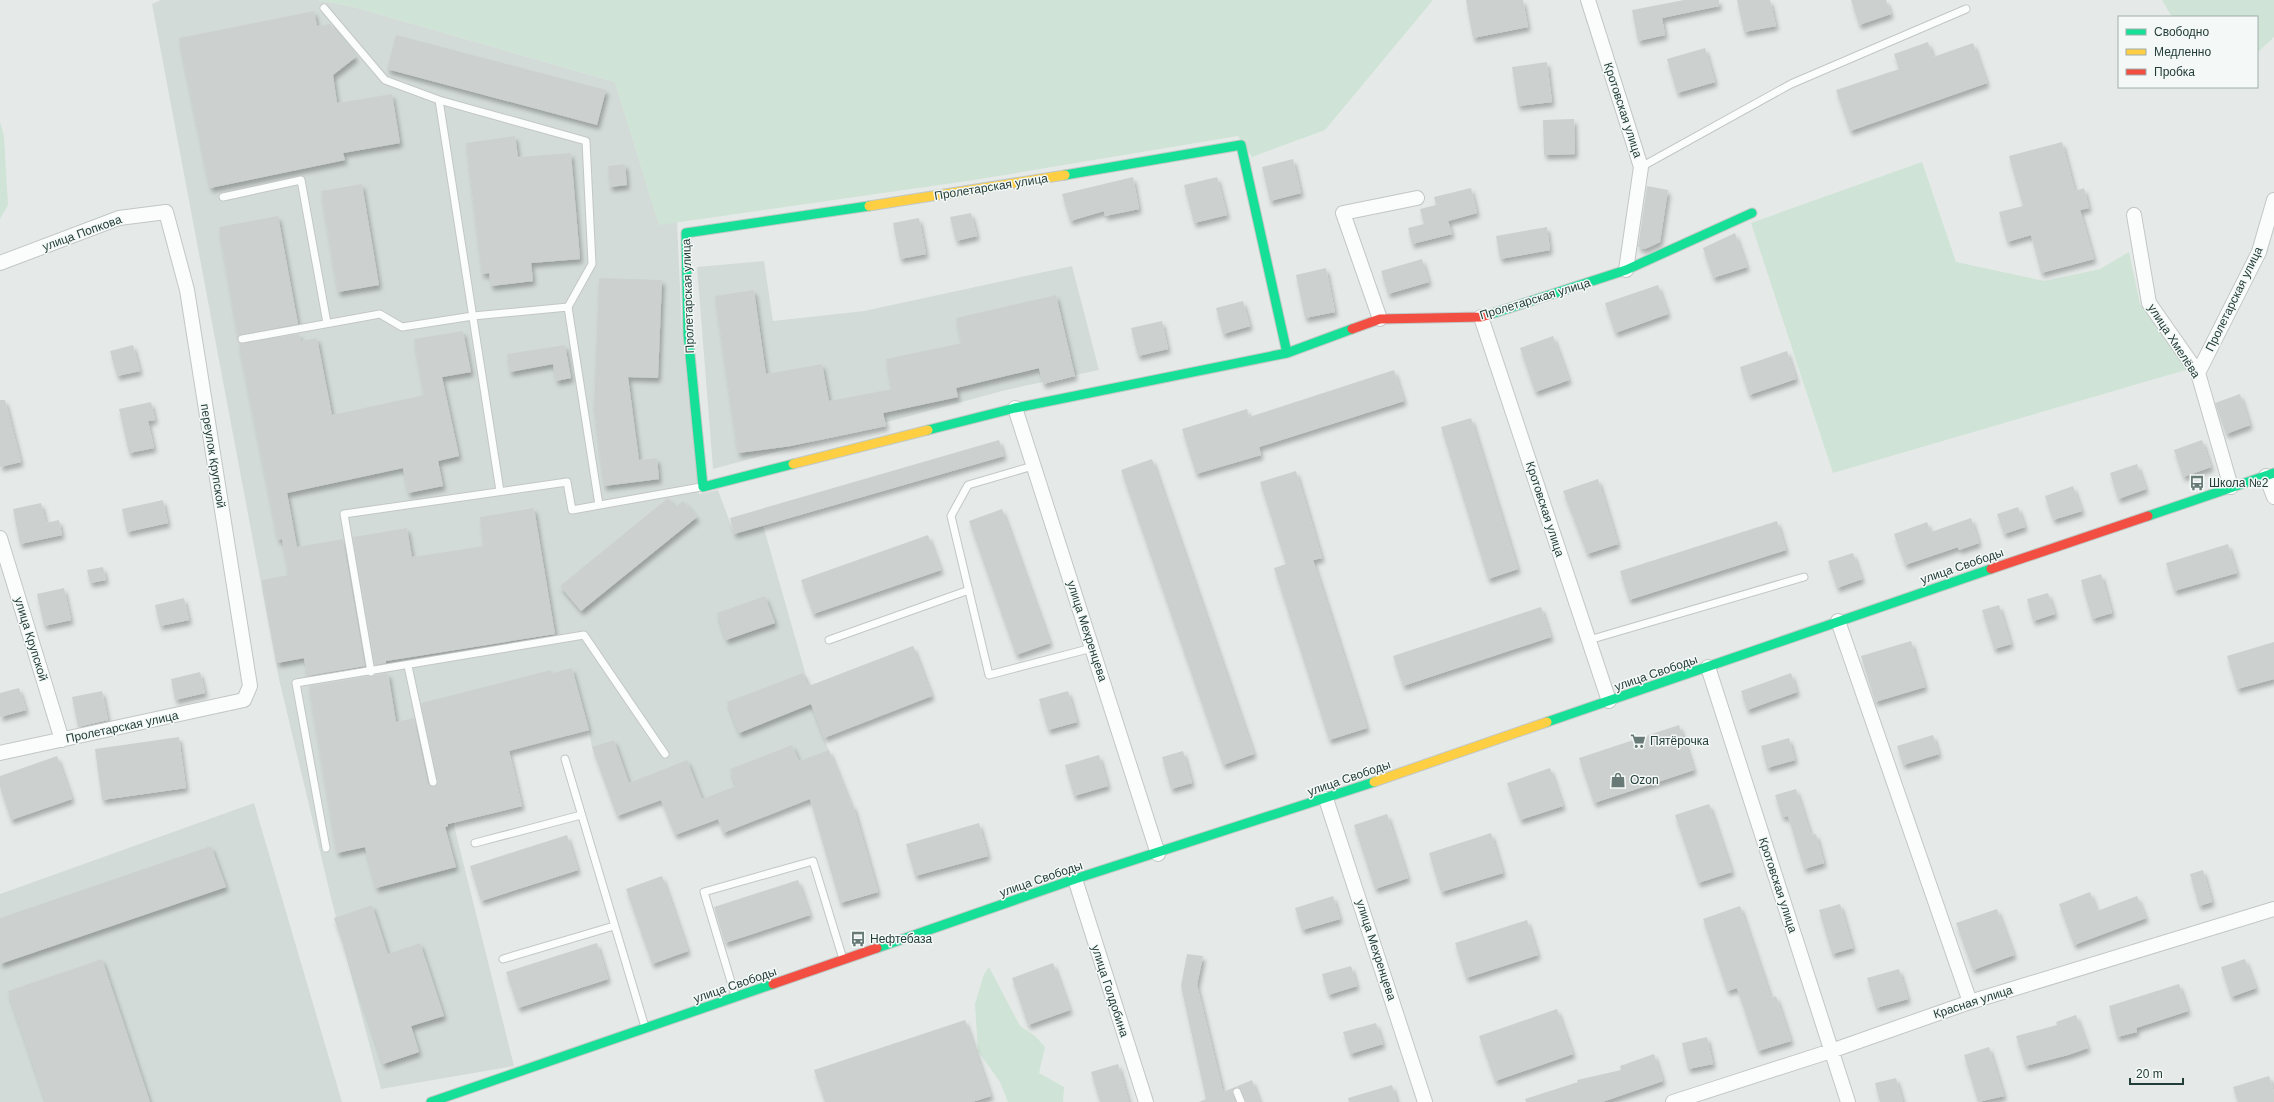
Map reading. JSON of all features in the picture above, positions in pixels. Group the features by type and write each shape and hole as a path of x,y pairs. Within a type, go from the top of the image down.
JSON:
{"street":[{"name":"Кротовская улица","path":"1588,0 1641,167 1626,270"},
{"name":"Пролетарская улица","path":"1287,353 1242,145 977,190 686,233 688,334 703,487 1015,408 1287,353 1380,319 1481,317 1626,270 1752,213"},
{"path":"1380,319 1343,213 1416,198"},
{"name":"Пролетарская улица","path":"2198,373 2259,252 2274,200"},
{"name":"улица Попкова","path":"0,263 119,218 166,212"},
{"name":"переулок Крупской","path":"166,212 187,290 250,686 244,700"},
{"name":"улица Хмелёва","path":"2134,215 2148,303 2198,373 2231,487"},
{"name":"Кротовская улица","path":"1481,317 1609,701"},
{"name":"улица Мехренцева","path":"1015,408 1158,854"},
{"path":"2270,475 2274,497"},
{"name":"улица Свободы","path":"431,1102 1075,879 1158,854 1326,799 1838,621 2270,475"},
{"name":"улица Крупской","path":"0,538 62,740"},
{"path":"1838,621 1970,1002"},
{"name":"Кротовская улица","path":"1708,667 1848,1102"},
{"name":"Пролетарская улица","path":"0,753 244,700"},
{"name":"улица Мехренцева","path":"1326,799 1425,1102"},
{"name":"улица Голдобина","path":"1075,879 1146,1102"},
{"name":"Красная улица","path":"1673,1102 1831,1051 1970,1002 2274,909"}],"lane":[{"path":"324,8 385,80 439,100 586,141 592,264 568,307 599,505"},
{"path":"1641,167 1792,84 1966,9"},
{"path":"439,100 500,491"},
{"path":"223,196 301,180 328,323"},
{"path":"242,339 380,314 402,327 473,316 568,307"},
{"path":"1034,466 968,485 951,516 990,674 1092,648"},
{"path":"371,672 344,514 567,482 572,510 703,487"},
{"path":"1589,640 1804,577"},
{"path":"829,640 969,590"},
{"path":"326,848 296,683 408,666 584,635 665,754"},
{"path":"408,666 433,782"},
{"path":"565,759 645,1028"},
{"path":"475,843 582,815"},
{"path":"735,997 704,892 813,861 843,960"},
{"path":"503,959 614,926"},
{"path":"1237,1092 1241,1102"}],"shaded area":[{"path":"161,0 318,0 354,7 615,82 659,224 677,222 682,331 699,494 718,490 734,533 763,525 809,686 913,646 932,696 824,738 843,787 723,833 717,817 675,835 661,799 617,816 592,747 587,724 568,729 568,736 440,769 514,1066 381,1089 332,902 279,679 152,4"},
{"path":"764,261 773,321 864,311 1072,266 1099,370 1006,390 713,469 697,267"},
{"path":"254,803 342,1102 0,1102 0,894"}],"green space":[{"path":"318,0 1433,0 1325,130 1252,157 1238,136 974,180 659,225 615,82 354,7"},
{"path":"2162,0 2274,0 2274,37 2258,52 2258,16 2171,16"},
{"path":"0,122 4,136 8,205 0,219"},
{"path":"1922,162 1956,262 2044,281 2100,269 2129,252 2140,304 2189,369 1833,473 1751,223"},
{"path":"989,967 1020,1026 1035,1036 1045,1047 1039,1073 1064,1087 1063,1102 1008,1102 1000,1082 978,1051 975,1004 984,974"}],"building":[{"path":"1466,0 1523,0 1528,27 1473,38"},
{"path":"1684,0 1719,0 1719,6 1662,18 1665,35 1638,41 1632,10"},
{"path":"1737,0 1770,0 1776,26 1744,32"},
{"path":"1851,0 1886,0 1891,14 1859,25"},
{"path":"314,11 317,26 330,24 356,57 333,75 337,103 392,94 400,143 343,153 345,160 210,188 179,38"},
{"path":"396,35 606,90 597,125 387,69"},
{"path":"1928,42 1933,57 1973,43 1987,83 1850,131 1836,90 1899,69 1894,54"},
{"path":"1705,48 1715,82 1677,93 1667,59"},
{"path":"1547,62 1552,102 1518,106 1512,67"},
{"path":"1574,119 1575,154 1544,155 1543,120"},
{"path":"515,136 518,157 571,153 580,259 531,263 533,281 491,286 489,273 482,274 466,143"},
{"path":"2062,142 2075,191 2084,188 2089,208 2080,210 2094,259 2041,273 2031,235 2007,242 1999,212 2023,206 2009,156"},
{"path":"1293,159 1301,193 1270,201 1262,167"},
{"path":"625,164 627,185 610,187 608,166"},
{"path":"1133,177 1139,209 1105,216 1104,211 1070,221 1062,194"},
{"path":"1217,177 1227,215 1194,223 1184,185"},
{"path":"362,184 379,285 338,292 321,191"},
{"path":"1647,186 1668,190 1660,242 1645,249 1638,247"},
{"path":"1471,188 1477,213 1448,221 1452,234 1412,244 1408,228 1424,224 1420,209 1436,205 1434,197"},
{"path":"971,213 977,236 956,241 950,217"},
{"path":"278,216 298,324 238,336 219,227"},
{"path":"919,218 926,254 900,259 893,223"},
{"path":"1547,227 1550,250 1500,259 1496,236"},
{"path":"1735,233 1747,267 1713,278 1703,248"},
{"path":"1422,259 1429,282 1388,294 1381,271"},
{"path":"1326,268 1335,312 1305,318 1296,275"},
{"path":"599,278 662,280 658,378 628,377 639,460 657,458 659,479 604,486 594,408"},
{"path":"1658,285 1668,314 1615,333 1605,303"},
{"path":"754,290 766,374 822,364 829,401 892,389 886,359 962,343 956,318 1056,295 1075,376 1043,384 1039,368 956,388 958,397 883,413 886,426 791,446 738,453 715,296"},
{"path":"1243,301 1250,326 1223,334 1216,308"},
{"path":"1162,321 1168,349 1138,356 1131,328"},
{"path":"463,331 471,372 442,377 459,456 438,461 443,486 408,493 403,468 287,493 297,547 343,539 365,666 307,676 304,658 277,663 262,580 289,575 282,539 278,540 239,343 299,334 301,341 317,338 332,415 424,395 414,339"},
{"path":"1553,336 1569,380 1535,392 1520,348"},
{"path":"133,345 140,371 117,376 110,351"},
{"path":"565,345 571,378 556,381 553,364 510,372 507,354"},
{"path":"1787,351 1796,379 1749,395 1740,367"},
{"path":"1394,370 1404,401 1259,447 1261,455 1196,474 1182,429 1247,409 1249,417"},
{"path":"2240,394 2250,425 2226,434 2215,403"},
{"path":"0,400 5,400 21,462 0,467"},
{"path":"151,402 155,420 148,421 154,448 129,453 119,409"},
{"path":"1471,418 1518,569 1488,579 1441,427"},
{"path":"999,440 1004,456 734,534 730,518"},
{"path":"2202,440 2211,467 2183,477 2174,450"},
{"path":"1152,459 1254,754 1223,765 1121,470"},
{"path":"2137,464 2146,489 2118,499 2110,473"},
{"path":"1296,471 1322,558 1313,560 1367,728 1329,740 1274,568 1286,564 1260,482"},
{"path":"1598,479 1618,544 1587,554 1563,491"},
{"path":"2073,486 2082,511 2053,520 2045,496"},
{"path":"668,498 675,507 683,501 697,517 581,611 560,586"},
{"path":"163,500 168,523 127,532 122,509"},
{"path":"41,503 46,523 59,520 62,535 20,544 13,509"},
{"path":"2018,507 2025,527 2004,534 1997,514"},
{"path":"534,508 555,634 386,661 386,663 375,665 353,537 407,528 412,557 484,546 480,517"},
{"path":"1002,509 1050,643 1016,655 969,521"},
{"path":"1971,518 1979,543 1959,550 1958,547 1905,565 1894,534 1927,522 1931,532"},
{"path":"1777,521 1786,550 1629,600 1620,571"},
{"path":"928,535 941,570 813,614 801,580"},
{"path":"2228,544 2237,573 2174,591 2166,563"},
{"path":"1853,553 1862,579 1837,588 1828,561"},
{"path":"103,567 106,580 90,583 87,570"},
{"path":"2101,574 2112,613 2092,619 2081,580"},
{"path":"64,588 71,620 44,626 37,594"},
{"path":"2048,593 2055,614 2033,621 2027,599"},
{"path":"765,596 775,623 726,640 717,613"},
{"path":"184,598 189,620 160,626 155,605"},
{"path":"1999,605 2011,644 1994,649 1982,610"},
{"path":"1541,607 1551,637 1403,686 1393,656"},
{"path":"1911,641 1925,687 1875,702 1861,656"},
{"path":"2274,642 2274,679 2237,689 2227,656"},
{"path":"913,646 932,696 824,738 811,704 739,733 727,702 803,673 809,686"},
{"path":"572,668 589,730 509,751 522,806 448,824 448,826 445,827 456,867 376,888 365,847 337,853 309,686 388,673 396,722 414,718 428,783 434,787 438,781 421,703 551,670 552,673"},
{"path":"200,672 205,693 175,700 171,679"},
{"path":"1791,673 1797,692 1747,710 1741,691"},
{"path":"19,688 26,710 0,717 0,693"},
{"path":"102,691 108,720 78,727 72,697"},
{"path":"1068,691 1077,722 1048,730 1039,699"},
{"path":"1679,725 1694,770 1594,803 1579,758"},
{"path":"1933,735 1939,754 1903,765 1897,746"},
{"path":"179,737 186,788 102,800 95,749"},
{"path":"1789,738 1795,760 1767,768 1761,746"},
{"path":"614,740 629,783 687,760 702,799 736,786 730,769 792,745 799,761 829,750 851,805 853,805 878,892 840,903 810,799 723,833 718,819 675,835 661,800 617,816 592,747"},
{"path":"1183,751 1192,783 1171,789 1162,757"},
{"path":"1099,755 1108,786 1074,796 1065,765"},
{"path":"57,756 72,799 11,820 0,787 0,776"},
{"path":"1550,768 1563,806 1520,820 1507,783"},
{"path":"1796,789 1811,835 1816,834 1824,863 1804,869 1788,816 1782,817 1775,795"},
{"path":"1709,804 1732,872 1698,883 1675,815"},
{"path":"1387,814 1408,878 1375,889 1354,825"},
{"path":"979,823 988,856 915,876 906,844"},
{"path":"1491,833 1503,873 1441,892 1429,853"},
{"path":"567,835 578,870 481,901 470,866"},
{"path":"211,846 226,887 0,964 0,918"},
{"path":"2203,870 2212,902 2199,906 2190,874"},
{"path":"662,876 688,951 652,964 626,889"},
{"path":"798,880 810,915 725,943 714,907"},
{"path":"2090,892 2097,911 2137,896 2146,918 2074,945 2059,904"},
{"path":"1333,896 1340,919 1302,930 1295,908"},
{"path":"1840,904 1853,948 1832,954 1819,910"},
{"path":"372,905 388,954 420,943 444,1016 411,1026 419,1052 383,1064 334,918"},
{"path":"1740,906 1771,998 1776,996 1791,1041 1758,1051 1737,988 1727,991 1703,919"},
{"path":"1997,909 2014,955 1973,970 1956,923"},
{"path":"1527,920 1538,955 1466,978 1455,943"},
{"path":"597,943 608,979 518,1008 506,972"},
{"path":"1187,954 1203,956 1197,985 1223,1092 1252,1080 1260,1102 1246,1102 1241,1090 1237,1087 1232,1092 1236,1102 1199,1102 1206,1099 1181,986"},
{"path":"102,959 150,1102 46,1102 8,991"},
{"path":"2245,959 2256,988 2231,997 2221,967"},
{"path":"1053,963 1070,1010 1028,1025 1012,978"},
{"path":"1351,966 1357,986 1328,995 1322,974"},
{"path":"1899,969 1908,999 1876,1008 1867,978"},
{"path":"2179,984 2188,1011 2136,1028 2137,1032 2117,1037 2109,1006"},
{"path":"1557,1009 1573,1054 1495,1081 1479,1036"},
{"path":"2076,1015 2088,1048 2068,1055 2025,1066 2016,1036 2057,1025 2056,1022"},
{"path":"965,1020 991,1096 972,1102 825,1102 814,1070"},
{"path":"1376,1023 1383,1044 1350,1054 1343,1032"},
{"path":"1707,1037 1713,1064 1688,1069 1682,1043"},
{"path":"1989,1047 2004,1096 1978,1102 1964,1055"},
{"path":"1654,1054 1663,1081 1602,1102 1526,1102 1525,1099 1578,1082 1577,1080 1621,1070 1620,1066"},
{"path":"1118,1064 1129,1102 1100,1102 1091,1072"},
{"path":"2269,1076 2274,1092 2274,1102 2238,1102 2233,1087"},
{"path":"1896,1078 1903,1102 1880,1102 1875,1083"},
{"path":"1392,1085 1397,1102 1349,1102 1348,1098"}],"traffic: fast":[{"path":"1065,175 1241,145 1287,353"},
{"path":"793,464 703,487 688,334 686,233 869,206"},
{"path":"1491,314 1626,270 1752,213"},
{"path":"928,430 1015,408 1287,353 1352,329"},
{"path":"2148,516 2274,473"},
{"path":"1547,722 1991,569"},
{"path":"877,948 1075,879 1374,782"},
{"path":"431,1102 773,984"}],"traffic: slow":[{"path":"869,206 1065,175"},
{"path":"793,464 928,430"},
{"path":"1374,782 1547,722"}],"traffic: jam":[{"path":"1352,329 1380,319 1481,317 1491,314"},
{"path":"1991,569 2148,516"},
{"path":"773,984 877,948"}],"place":[{"name":"Школа №2","path":"2197,483"},
{"name":"Пятёрочка","path":"1638,741"},
{"name":"Ozon","path":"1618,780"},
{"name":"Нефтебаза","path":"858,939"}]}
